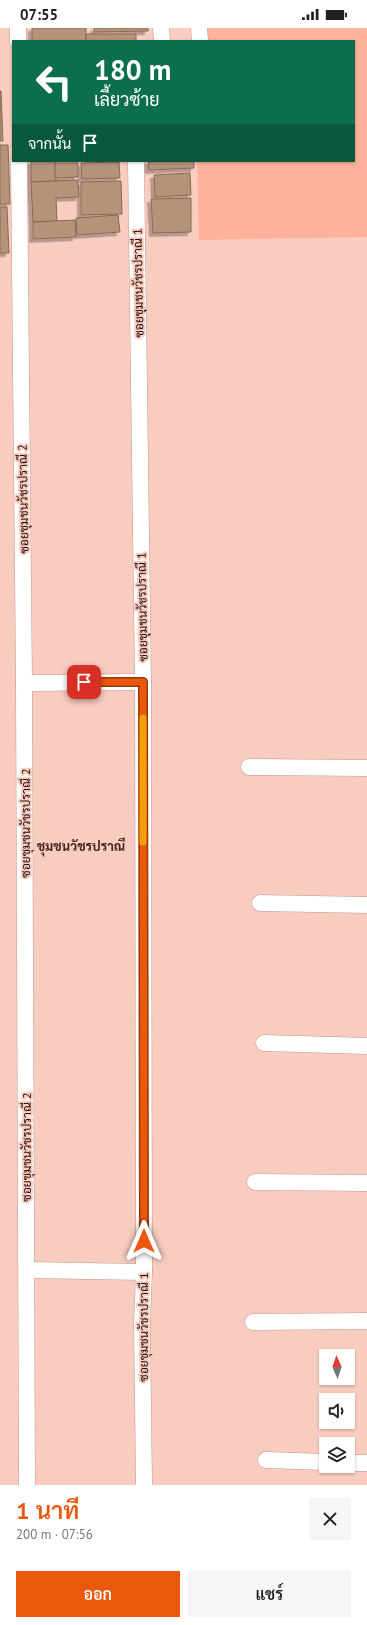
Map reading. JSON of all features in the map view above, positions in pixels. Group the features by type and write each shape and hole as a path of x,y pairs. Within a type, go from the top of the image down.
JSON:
{"street":[{"path":"18,28 18,40"},
{"path":"162,28 162,40"},
{"path":"199,28 200,40"},
{"name":"ซอยชุมชนวัชรปราณี 2","path":"19,162 24,683 27,1485"},
{"name":"ซอยชุมชนวัชรปราณี 1","path":"136,162 143,682 144,1272 142,1324 144,1485"},
{"path":"24,683 143,682"},
{"path":"249,767 367,768"},
{"path":"260,903 367,905"},
{"path":"264,1043 367,1046"},
{"path":"255,1182 367,1183"},
{"path":"27,1270 144,1272"},
{"path":"254,1322 367,1321"},
{"path":"266,1460 319,1462"},
{"path":"355,1463 367,1463"}],"shaded area":[{"path":"193,28 367,28 367,237 199,240 197,162 355,162 355,40 193,40"}],"building":[{"path":"32,28 86,28 86,40 32,40"},
{"path":"94,28 148,28 148,31 94,32"},
{"path":"86,34 136,34 136,40 86,40"},
{"path":"1,91 3,141 0,141"},
{"path":"0,145 8,145 10,204 0,204"},
{"path":"31,162 55,162 56,181 31,182"},
{"path":"119,162 120,178 82,179 81,163"},
{"path":"148,162 194,162 194,168 149,170"},
{"path":"55,163 78,163 78,177 55,178"},
{"path":"190,173 191,195 155,197 154,175"},
{"path":"78,180 79,197 56,198 57,221 33,222 31,182"},
{"path":"121,181 122,214 81,215 81,182"},
{"path":"191,198 191,232 153,233 151,199"},
{"path":"0,207 7,207 9,253 0,253"},
{"path":"118,215 120,232 77,235 76,218"},
{"path":"75,220 76,237 33,239 33,222"}],"slow traffic":[{"path":"143,718 143,842"}],"district":[{"name":"ชุมชนวัชรปราณี","path":"81,846"}],"route":[{"path":"84,682 143,682 144,1241"}]}
